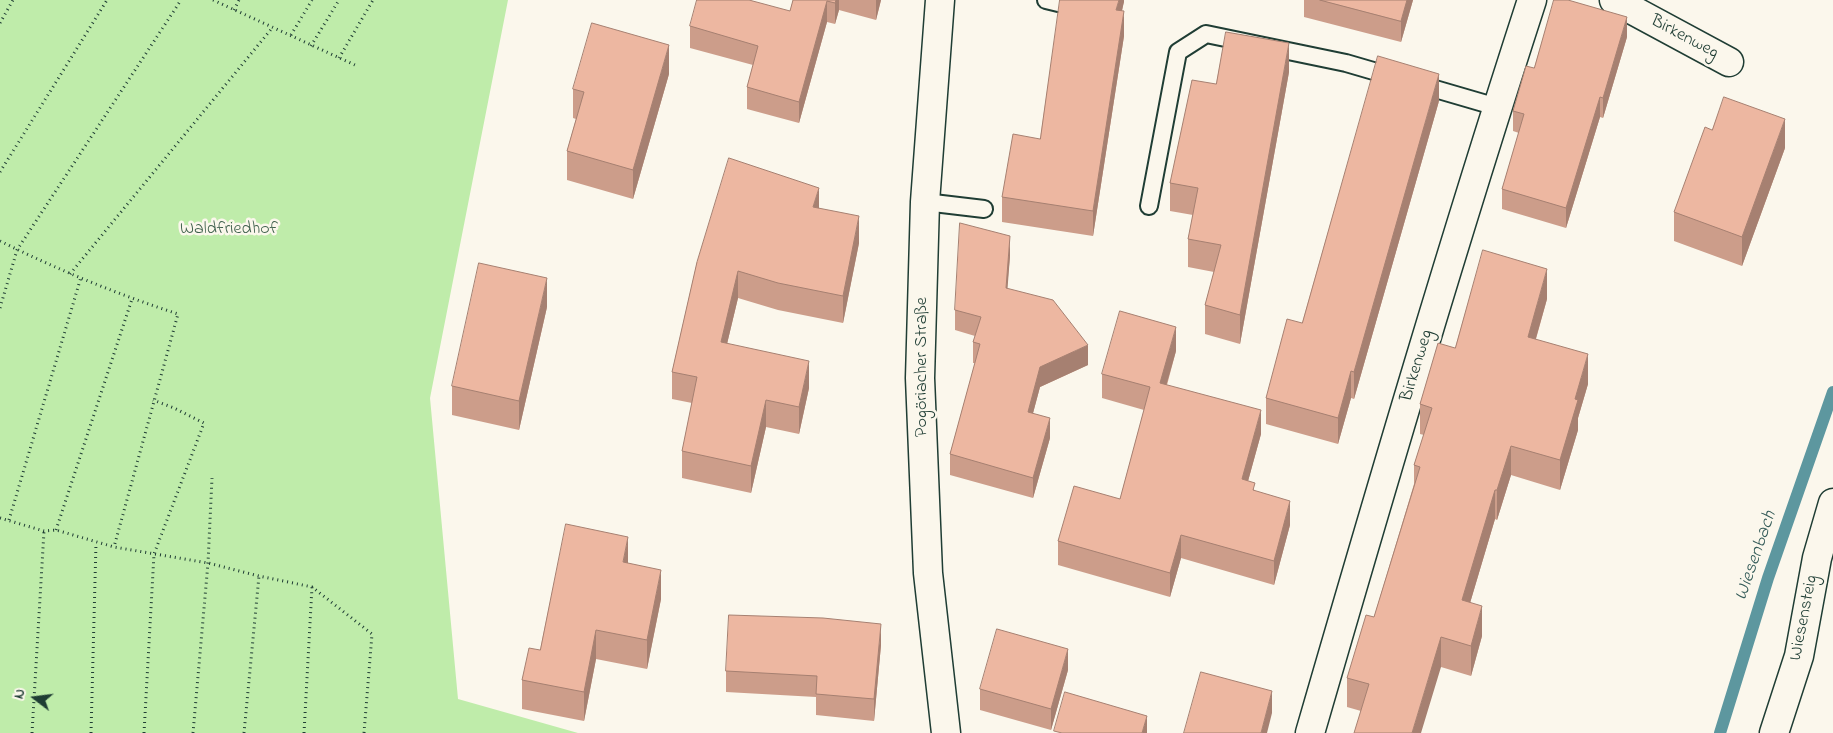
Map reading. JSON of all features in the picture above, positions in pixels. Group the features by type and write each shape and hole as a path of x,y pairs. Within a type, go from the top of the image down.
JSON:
{"street":[{"name":"Pogöriacher Straße","path":"940,0 925,202 920,378 928,564 946,733"},
{"name":"Birkenweg","path":"1310,733 1406,406 1497,107 1532,0"},
{"name":"Birkenweg","path":"1614,0 1729,62"},
{"name":"Wiesensteig","path":"1774,733 1799,656 1817,558 1833,503"}],"lane":[{"path":"1046,0 1079,8"},
{"path":"1149,206 1178,52 1206,34 1346,63 1497,107"},
{"path":"925,202 984,209"}],"path":[{"path":"0,23 13,0"},
{"path":"0,172 107,0"},
{"path":"0,308 17,250 181,0"},
{"path":"213,0 355,65"},
{"path":"234,10 240,0"},
{"path":"291,35 312,0"},
{"path":"311,46 339,0"},
{"path":"339,58 373,0"},
{"path":"70,274 273,28"},
{"path":"0,241 70,274 132,299 178,314 114,547"},
{"path":"9,520 81,277"},
{"path":"56,530 132,299"},
{"path":"144,733 154,554 204,423 153,400"},
{"path":"193,733 208,563 212,478"},
{"path":"0,518 44,531 56,530 114,547 208,563 312,587 372,634 364,733"},
{"path":"32,733 44,531"},
{"path":"91,733 96,542"},
{"path":"244,733 259,576"},
{"path":"304,733 312,587"}],"green space":[{"name":"Waldfriedhof","path":"0,0 508,0 430,398 458,699 578,733 0,733"}],"building":[{"path":"697,0 749,0 790,11 793,0 836,0 835,3 827,1 799,102 747,87 758,46 690,26"},
{"path":"1060,0 1119,0 1116,10 1124,11 1093,211 1002,197 1013,134 1040,139"},
{"path":"1320,0 1407,0 1401,21"},
{"path":"1554,0 1568,0 1627,17 1603,98 1600,97 1566,208 1502,189 1524,114 1513,111 1526,66 1534,68"},
{"path":"592,23 669,45 633,170 567,151 584,92 573,89"},
{"path":"1226,32 1289,43 1240,315 1205,305 1221,245 1188,239 1198,188 1170,183 1192,80 1216,84"},
{"path":"1378,56 1439,74 1354,372 1351,371 1338,418 1266,398 1287,319 1302,323"},
{"path":"1724,97 1785,119 1742,237 1674,212 1705,127 1712,130"},
{"path":"729,158 819,188 813,207 859,216 843,296 778,283 738,271 721,342 809,361 799,407 766,400 751,466 682,451 697,377 672,372 697,262"},
{"path":"960,223 1010,236 1006,288 1053,300 1088,345 1040,367 1028,412 1050,418 1033,478 950,454 980,344 973,342 981,317 955,310"},
{"path":"1483,250 1547,269 1528,337 1588,354 1575,399 1578,400 1560,460 1511,446 1497,490 1495,490 1462,600 1482,606 1471,646 1441,637 1412,733 1354,733 1369,684 1347,678 1366,615 1374,617 1420,467 1414,465 1432,408 1420,404 1438,343 1455,348"},
{"path":"479,263 547,278 519,401 452,386"},
{"path":"1120,311 1176,327 1160,383 1261,410 1242,479 1255,483 1253,490 1290,501 1274,561 1181,535 1170,573 1058,541 1074,486 1120,499 1150,387 1102,374"},
{"path":"566,524 628,537 623,562 661,570 647,640 596,630 584,692 522,680 529,648 540,650"},
{"path":"729,615 823,618 881,624 874,699 816,694 817,676 726,671"},
{"path":"997,629 1068,649 1051,709 980,689"},
{"path":"1201,672 1272,691 1261,733 1184,733"},
{"path":"1065,692 1147,716 1142,733 1062,733 1054,731"}],"waterway":[{"name":"Wiesenbach","path":"1720,733 1768,578 1833,392"}]}
